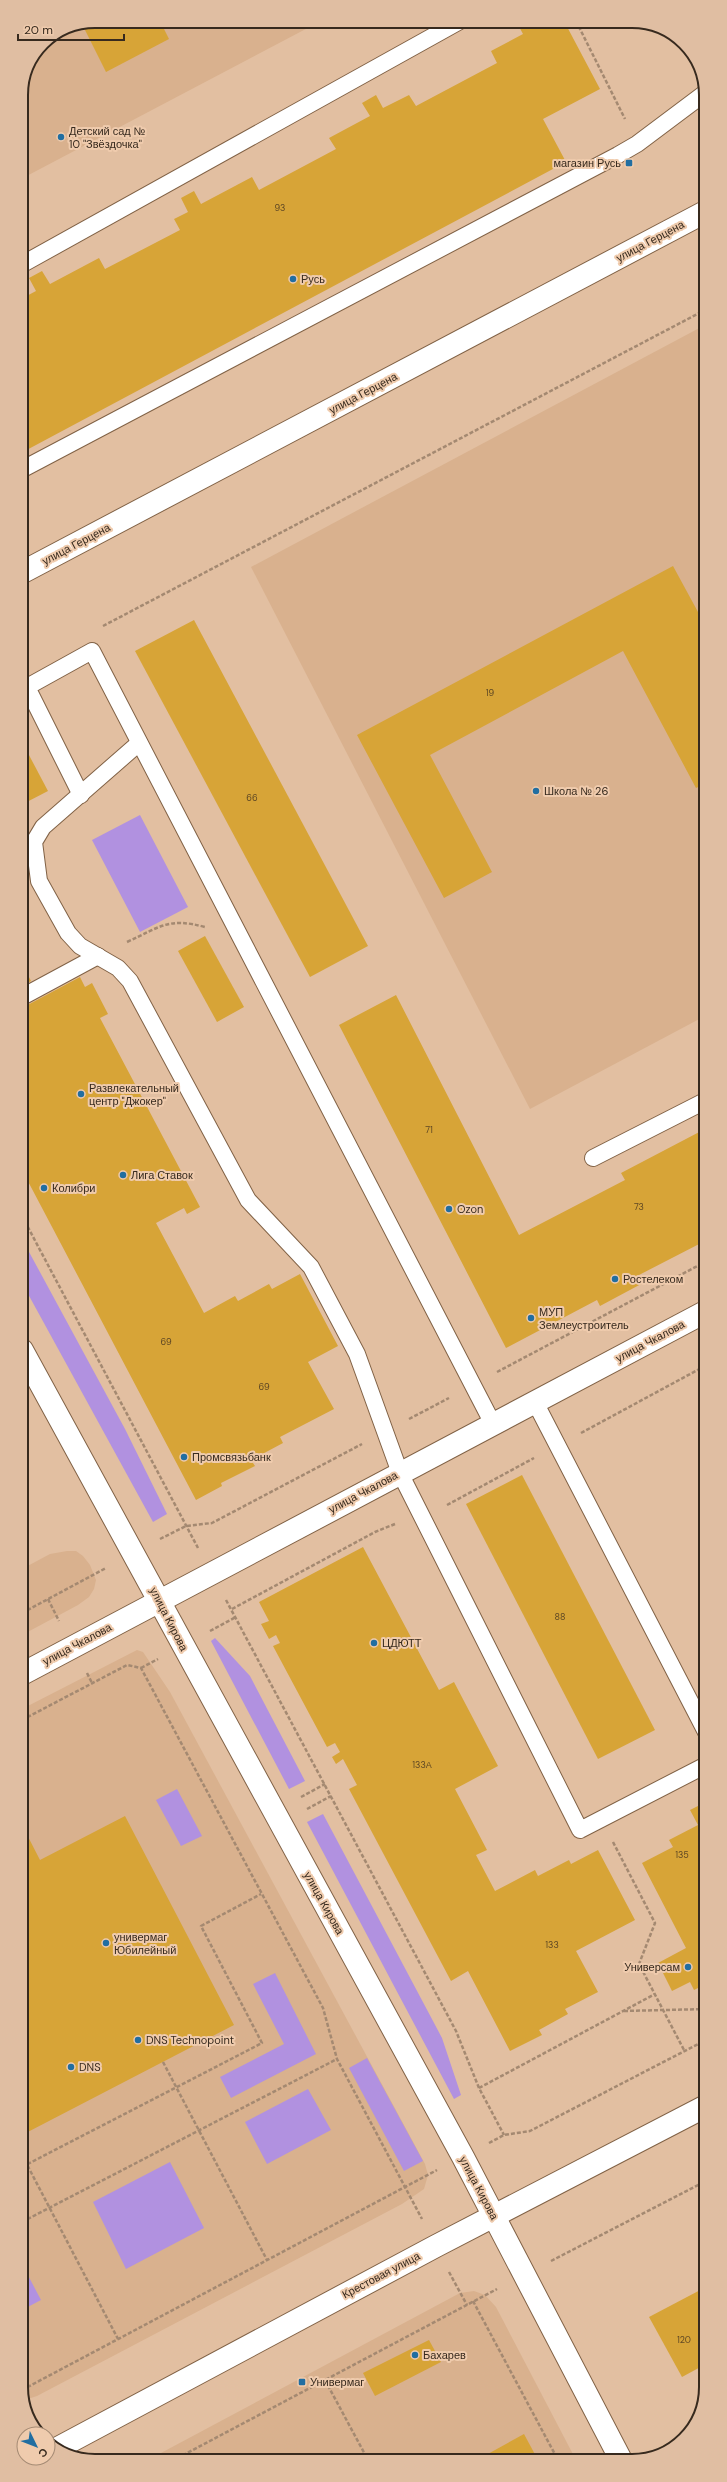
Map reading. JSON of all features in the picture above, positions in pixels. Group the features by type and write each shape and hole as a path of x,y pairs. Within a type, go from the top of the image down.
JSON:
{"street":[{"name":"улица Герцена","path":"28,569 699,215"},
{"name":"улица Чкалова","path":"28,1671 535,1402 699,1320"},
{"name":"улица Кирова","path":"28,1361 159,1600 186,1653 463,2157 618,2454"},
{"name":"Крестовая улица","path":"63,2446 436,2246 699,2110"}],"lane":[{"path":"28,261 447,28"},
{"path":"28,466 618,155 637,144 699,97"},
{"path":"28,686 92,651 494,1424"},
{"path":"28,689 81,795"},
{"path":"139,743 81,795 43,826 34,842 39,881 64,926 74,940 118,968 130,981 248,1200 311,1267 357,1354 400,1473 580,1830 699,1769"},
{"path":"28,994 98,956"},
{"path":"593,1158 699,1104"},
{"path":"535,1402 699,1718"}],"path":[{"path":"99,629 699,313"},
{"path":"98,956 166,923 188,923 240,938"},
{"path":"28,1227 456,2031 479,2088 504,2135"},
{"path":"232,1609 375,1532 446,1506 699,1369"},
{"path":"28,1610 81,1581"},
{"path":"28,1717 127,1665 141,1668 323,2008 337,2059 406,2187 466,2305"},
{"path":"295,1800 325,1784"},
{"path":"302,1812 331,1796"},
{"path":"600,1819 655,1923 639,1964 684,2050"},
{"path":"28,2163 262,2043 202,1926 261,1894"},
{"path":"479,2088 655,1994"},
{"path":"623,2011 699,2010"},
{"path":"28,2386 504,2135 530,2131 699,2043"},
{"path":"28,2219 337,2059"},
{"path":"163,2062 267,2260"},
{"path":"28,2166 118,2339"},
{"path":"185,2454 473,2301 699,2185"},
{"path":"473,2301 555,2454"},
{"path":"325,2380 365,2454"}],"shaded area":[{"name":"Детский сад № 10 \"Звёздочка\"","path":"95,28 308,28 28,175 29,82 33,69 39,58 58,39 69,33 82,29"},
{"name":"Школа № 26","path":"699,328 699,1019 530,1109 251,567"},
{"path":"140,815 188,907 140,932 92,840"},
{"path":"28,1250 125,1429 167,1514 153,1522 28,1294"},
{"path":"76,1551 83,1556 90,1565 96,1580 94,1589 89,1597 78,1605 28,1632 28,1566 50,1554"},
{"path":"215,1638 250,1676 305,1781 289,1789 211,1641"},
{"path":"137,1650 143,1652 170,1692 425,2164 428,2175 424,2189 402,2204 37,2396 29,2399 28,2387 28,1706"},
{"path":"177,1789 202,1836 181,1846 156,1800"},
{"path":"323,1814 442,2038 461,2095 454,2099 307,1822"},
{"path":"275,1973 316,2054 231,2098 220,2077 284,2044 253,1984"},
{"path":"367,2058 423,2161 404,2171 349,2068"},
{"path":"308,2089 331,2130 267,2164 245,2122"},
{"path":"170,2162 204,2228 126,2269 93,2202"},
{"path":"28,2275 41,2300 28,2307"},
{"path":"474,2291 485,2295 496,2307 573,2454 159,2454 460,2293"}],"building":[{"path":"164,28 169,39 106,72 84,29"},
{"path":"520,28 568,28 600,89 543,119 566,162 28,449 28,295 36,291 29,278 42,271 50,284 99,258 105,269 180,230 174,219 188,212 181,198 194,191 201,204 252,177 259,190 336,149 329,138 370,116 362,103 376,95 383,108 409,95 416,106 497,63 491,51 523,34"},
{"path":"673,566 698,612 699,611 699,787 696,788 623,651 430,755 492,872 444,898 357,735"},
{"path":"194,620 368,946 310,977 135,651"},
{"path":"28,753 48,791 28,801"},
{"path":"205,936 244,1007 217,1022 178,951"},
{"path":"28,975 31,981 28,983"},
{"path":"80,977 85,987 92,983 108,1014 100,1018 200,1207 187,1214 184,1208 156,1223 204,1313 235,1296 238,1301 269,1284 272,1289 300,1274 338,1346 308,1362 334,1409 280,1437 283,1443 251,1460 255,1466 221,1483 222,1486 196,1500 28,1181 28,1005"},
{"path":"396,995 519,1235 625,1180 621,1173 699,1132 699,1244 639,1275 643,1283 600,1306 597,1300 506,1348 339,1025"},
{"path":"522,1475 655,1730 598,1759 466,1504"},
{"path":"363,1547 439,1690 454,1682 498,1766 455,1789 487,1850 476,1855 495,1891 535,1870 538,1876 569,1860 571,1864 598,1850 635,1920 576,1951 598,1992 565,2009 568,2014 539,2030 542,2035 510,2051 468,1971 451,1981 349,1789 357,1785 343,1759 336,1764 332,1757 340,1752 335,1743 327,1747 273,1646 280,1643 276,1635 269,1639 261,1624 269,1621 259,1602"},
{"path":"699,1806 699,1988 694,1990 690,1982 672,1991 658,1963 686,1948 642,1863 673,1847 669,1840 698,1825 690,1810"},
{"name":"универмаг Юбилейный","path":"125,1816 234,2025 28,2132 28,1837 40,1860"},
{"path":"699,2291 699,2368 682,2377 649,2317"},
{"path":"429,2340 441,2362 375,2396 363,2373"},
{"path":"524,2434 535,2454 488,2454"}],"place":[{"name":"Детский сад № 10 \"Звёздочка\"","path":"61,137"},
{"name":"магазин Русь","path":"629,163"},
{"name":"Русь","path":"293,279"},
{"name":"Школа № 26","path":"536,791"},
{"name":"Развлекательный центр \"Джокер\"","path":"81,1094"},
{"name":"Лига Ставок","path":"123,1175"},
{"name":"Колибри","path":"44,1188"},
{"name":"Ozon","path":"449,1209"},
{"name":"Ростелеком","path":"615,1279"},
{"name":"МУП Землеустроитель","path":"531,1318"},
{"name":"Промсвязьбанк","path":"184,1457"},
{"name":"ЦДЮТТ","path":"374,1643"},
{"name":"универмаг Юбилейный","path":"106,1943"},
{"name":"Универсам","path":"688,1967"},
{"name":"DNS Technopoint","path":"138,2040"},
{"name":"DNS","path":"71,2067"},
{"name":"Бахарев","path":"415,2355"},
{"name":"Универмаг","path":"302,2382"}]}
